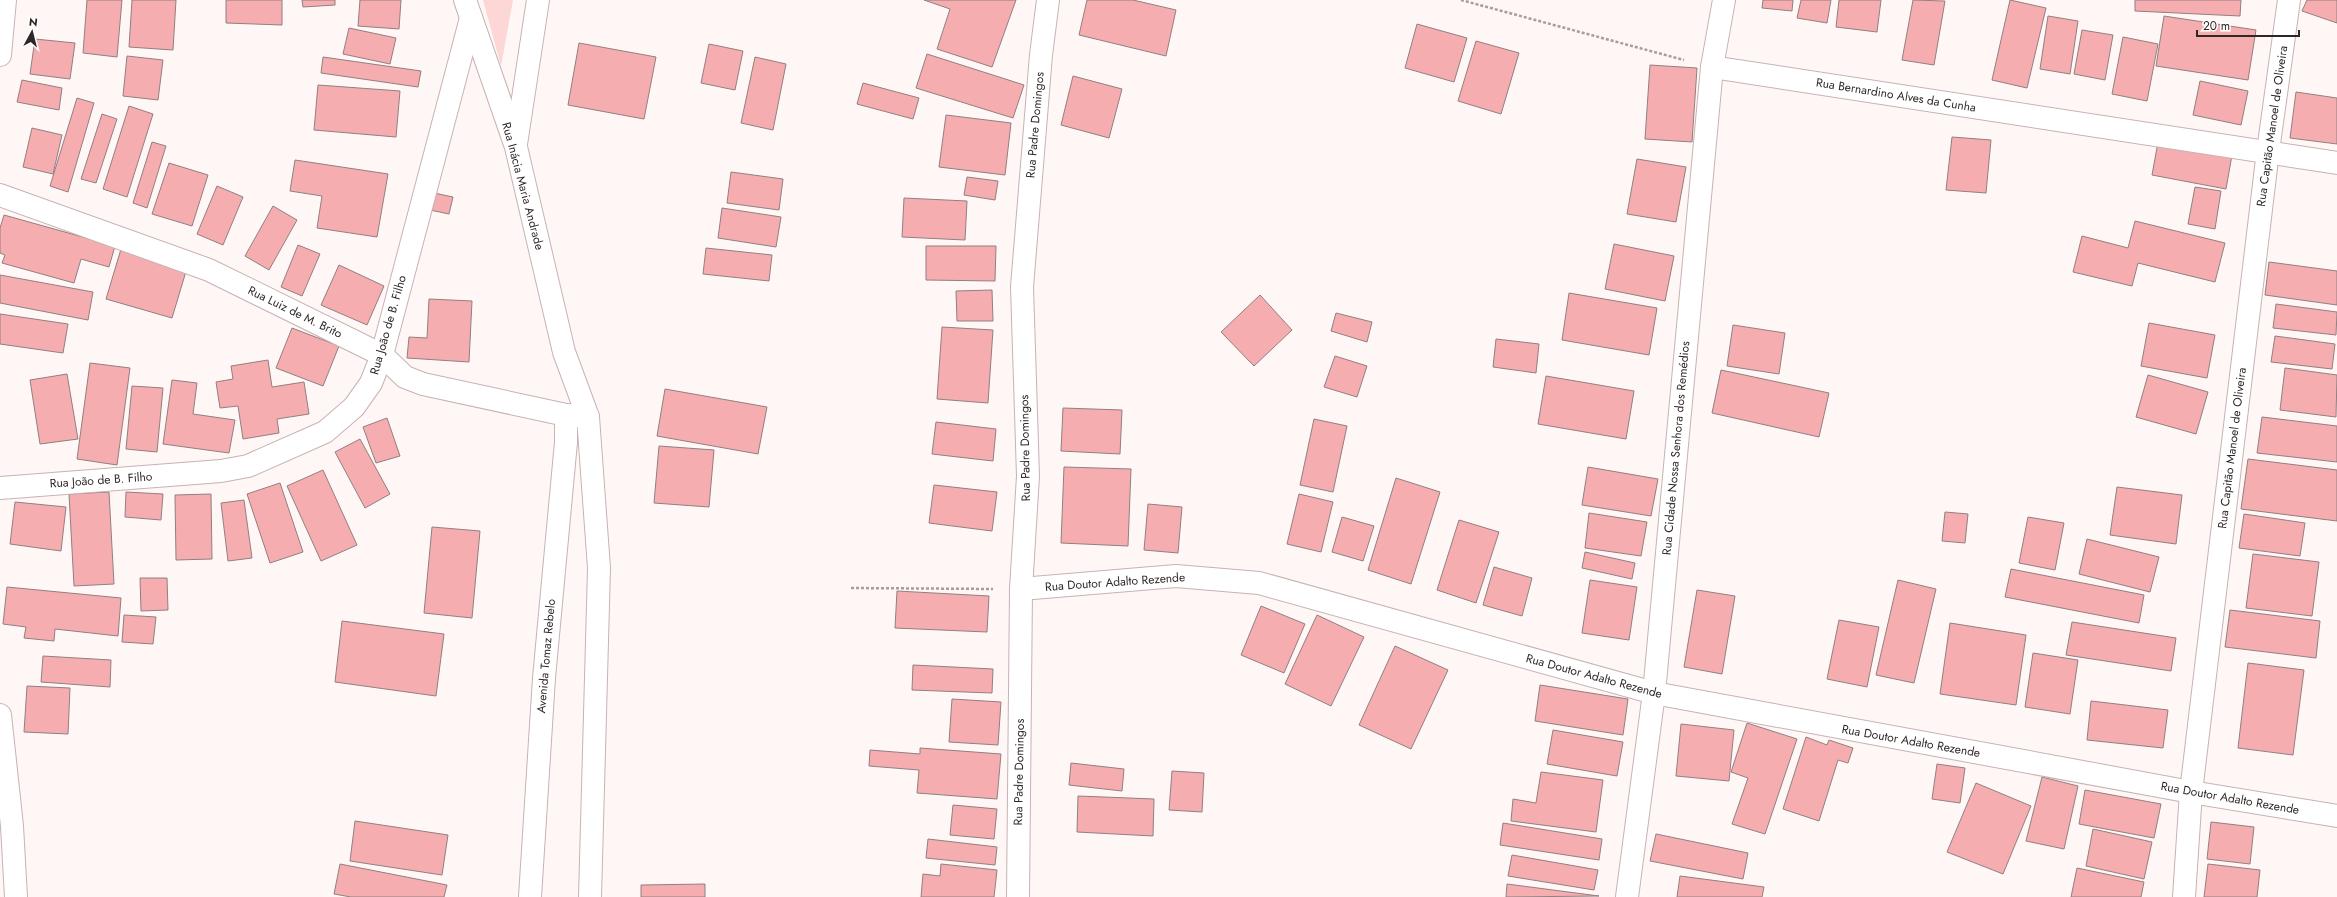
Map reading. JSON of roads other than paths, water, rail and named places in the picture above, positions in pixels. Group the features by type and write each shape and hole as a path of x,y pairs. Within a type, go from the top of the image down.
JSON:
{"street":[{"path":"0,55 5,0"},
{"path":"516,147 538,0"},
{"name":"Rua Padre Domingos","path":"1018,897 1021,589 1028,476 1022,287 1041,54 1048,0"},
{"name":"Rua Cidade Nossa Senhora dos Remédios","path":"1627,897 1654,693 1712,67 1724,0"},
{"name":"Rua Capitão Manoel de Oliveira","path":"2184,897 2191,792 2268,151 2289,0"},
{"name":"Rua Inácia Maria Andrade","path":"468,9 516,147 564,352 588,417"},
{"name":"Rua João de B. Filho","path":"0,488 220,471 248,466 325,432 354,407 371,383 382,355 468,9"},
{"name":"Rua Bernardino Alves da Cunha","path":"1712,67 2268,151 2337,163"},
{"name":"Rua Luiz de M. Brito","path":"0,195 209,270 382,355 405,377 422,384 566,415 588,417"},
{"name":"Rua Inácia Maria Andrade","path":"564,352 566,415"},
{"name":"Avenida Tomaz Rebelo","path":"530,897 544,678 566,442 566,415"},
{"path":"588,417 599,568 590,897"},
{"name":"Rua Doutor Adalto Rezende","path":"1021,589 1176,576 1259,583 1654,693 2191,792 2337,816"},
{"path":"0,715 6,824 16,897"}]}
